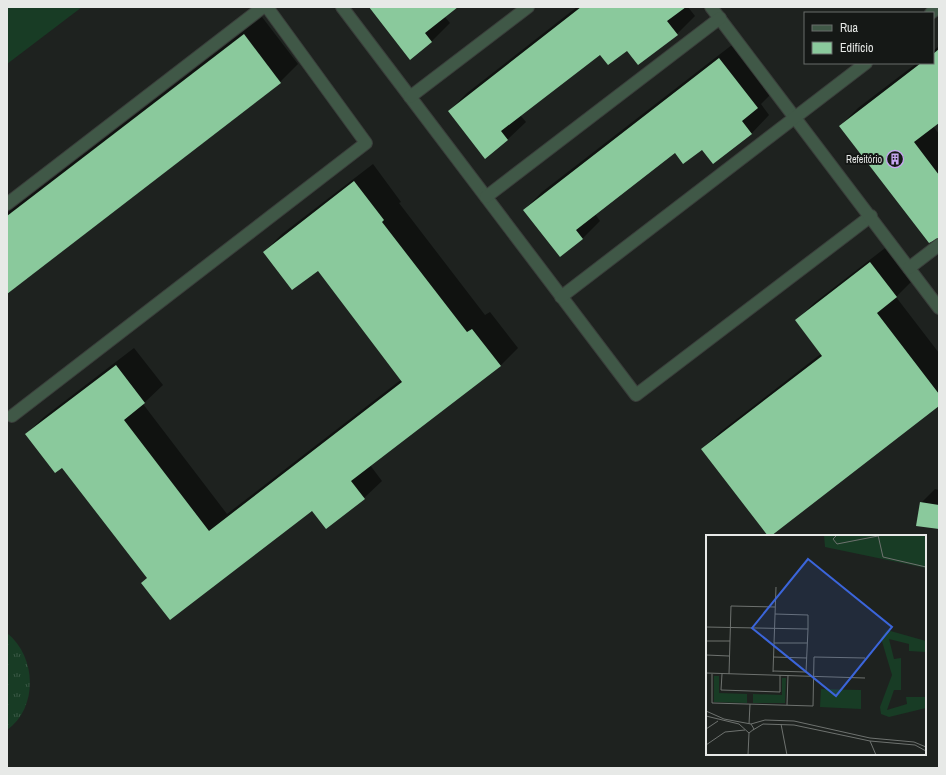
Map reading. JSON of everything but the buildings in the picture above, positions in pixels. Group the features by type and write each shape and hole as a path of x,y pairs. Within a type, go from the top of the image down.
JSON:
{"lane":[{"path":"7,204 263,7"},
{"path":"12,416 366,143 267,7"},
{"path":"342,7 636,395 870,216"},
{"path":"410,97 528,7"},
{"path":"712,7 939,308"},
{"path":"486,197 720,18"},
{"path":"561,296 865,64"},
{"path":"909,268 939,245"}],"green space":[{"path":"7,7 82,7 7,64"},
{"path":"7,633 17,643 24,655 30,682 29,696 24,709 17,720 7,730"}],"place":[{"name":"Refeitório","path":"895,159"}]}
